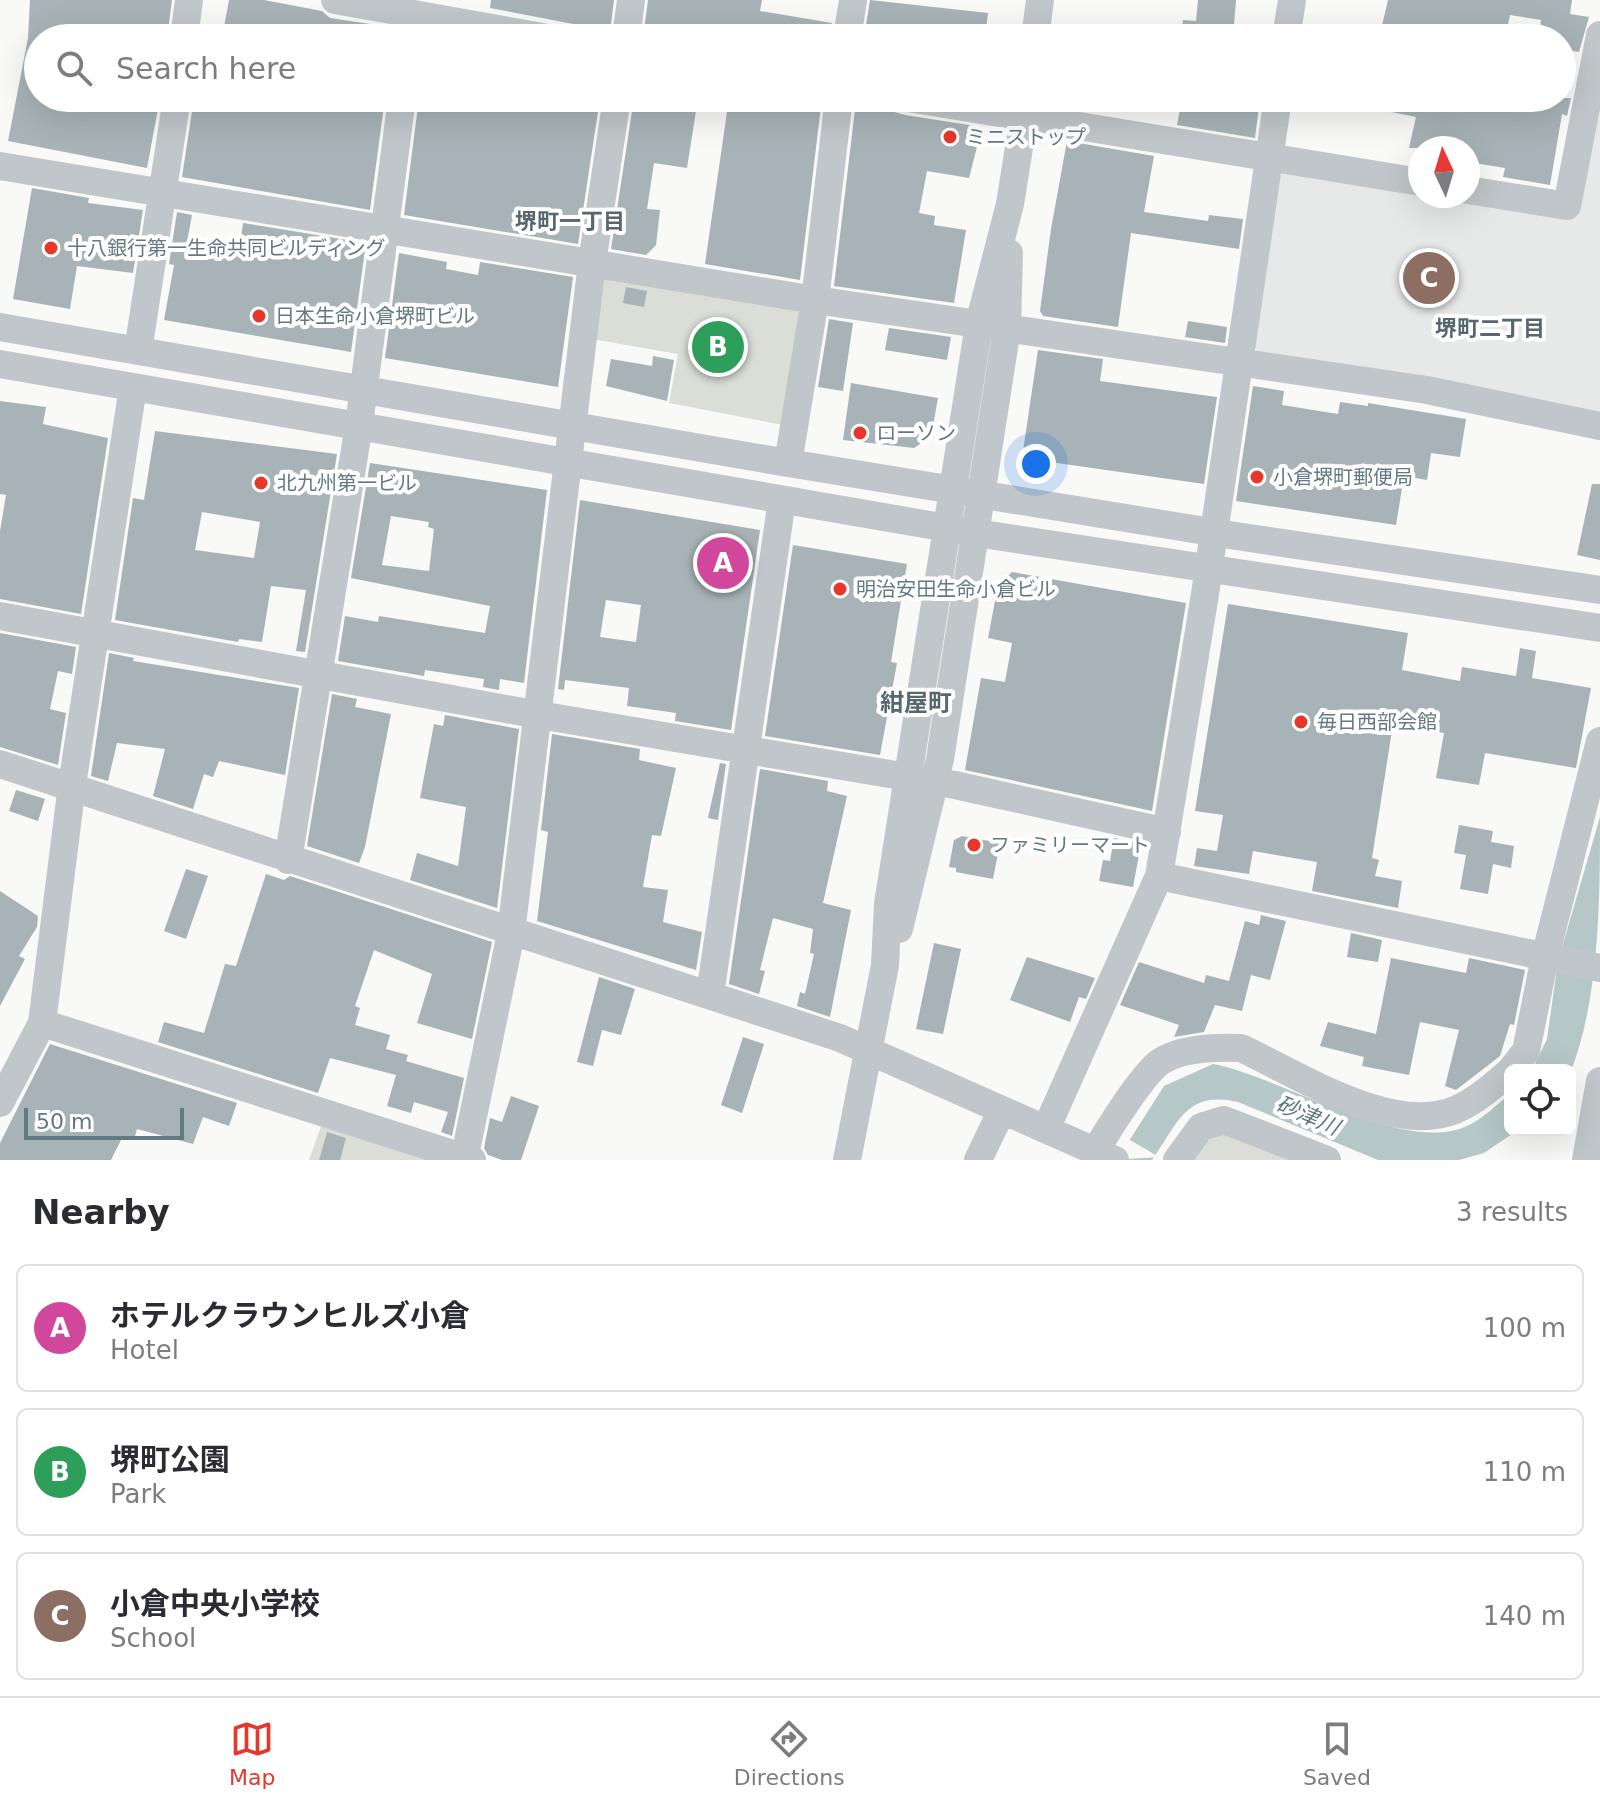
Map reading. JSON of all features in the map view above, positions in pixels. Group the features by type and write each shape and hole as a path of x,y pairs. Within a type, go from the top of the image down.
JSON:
{"street":[{"path":"186,24 189,0"},
{"path":"335,0 458,24"},
{"path":"628,24 631,0"},
{"path":"849,24 853,0"},
{"path":"1037,24 1040,0"},
{"path":"1288,24 1292,0"},
{"path":"1480,192 1567,206 1600,35"},
{"path":"138,351 175,112"},
{"path":"288,860 359,425 400,112"},
{"path":"42,1023 467,1159 511,933 592,263 615,112"},
{"path":"788,463 815,300 837,112"},
{"path":"885,965 905,912 936,782 982,493 993,326 1025,112"},
{"path":"1054,112 1270,158 1408,180"},
{"path":"1046,1129 1159,876 1276,112"},
{"path":"0,166 815,300 1427,390 1600,426"},
{"path":"847,1160 885,965 888,904 952,489 993,326"},
{"path":"0,327 788,463 1600,590"},
{"path":"0,364 570,460 976,533 1600,628"},
{"path":"0,1103 42,1023 72,785 98,636 133,387"},
{"path":"710,995 782,500"},
{"path":"0,616 745,752 936,782 1167,832"},
{"path":"1515,1064 1526,1051 1545,957 1600,741"},
{"path":"0,764 840,1038 1105,1155 1113,1122 1160,1062 1217,1047 1241,1048 1375,1110 1421,1116 1453,1111 1487,1091 1504,1075"},
{"path":"1159,876 1600,968"},
{"path":"1586,1160 1600,1081"},
{"path":"978,1160 1002,1110"},
{"path":"1177,1160 1201,1127 1224,1120 1327,1160"}],"shaded area":[{"path":"1600,76 1600,418 1259,354 1248,339 1282,166 1408,188 1408,208 1480,208 1480,200 1573,216"},
{"path":"599,273 809,306 788,426 669,403 678,354 592,339"},
{"path":"324,1118 449,1160 309,1160"},
{"path":"1207,1128 1304,1160 1184,1160"}],"water":[{"path":"1600,817 1596,948 1593,981 1580,1044 1573,1064 1535,1064 1547,1039 1558,961"},
{"name":"砂津川","path":"1213,1064 1380,1124 1414,1131 1445,1132 1471,1124 1504,1099 1504,1136 1509,1136 1484,1153 1459,1160 1378,1160 1238,1102 1220,1100 1195,1105 1185,1113 1152,1160 1117,1160 1164,1086"}],"pier":[{"path":"1125,1137 1159,1157 1113,1160"}],"building":[{"path":"30,0 172,0 169,24 29,24"},
{"path":"229,0 264,0 322,11 330,18 370,24 225,24"},
{"path":"491,0 614,0 611,24 573,24 490,8"},
{"path":"648,0 762,0 760,11 832,23 832,24 645,24"},
{"path":"870,0 988,13 987,24 866,24"},
{"path":"1198,0 1236,0 1234,24 1183,24 1183,20 1196,21"},
{"path":"1388,0 1572,0 1570,14 1589,17 1579,52 1576,51 1576,24 1540,24 1541,20 1510,15 1508,24 1382,24"},
{"path":"24,59 24,112 157,112 147,168 8,141"},
{"path":"192,112 383,112 370,210 182,177"},
{"path":"417,112 598,112 578,244 404,215"},
{"path":"632,112 696,112 687,168 654,163 647,209 660,210 656,245 646,255 611,249"},
{"path":"727,112 820,112 800,280 705,264"},
{"path":"855,112 894,112 982,127 969,178 927,171 919,213 935,216 934,225 966,230 954,303 834,286"},
{"path":"1179,112 1258,112 1255,138 1177,125"},
{"path":"1391,112 1568,112 1567,116 1562,114 1550,185 1503,177 1505,168 1480,164 1480,136 1412,136 1416,117"},
{"path":"1067,141 1154,156 1144,212 1208,221 1209,215 1243,219 1239,249 1131,233 1118,327 1043,316 1040,311 1051,229"},
{"name":"十八銀行第一生命共同ビルディング","path":"32,188 89,198 88,203 143,210 133,273 77,266 70,309 13,299"},
{"path":"177,212 192,215 186,247 239,254 243,223 366,243 351,352 164,320 174,265 169,264"},
{"path":"399,253 447,262 446,269 478,275 480,262 573,277 558,387 385,358"},
{"path":"626,287 647,291 644,307 623,303"},
{"path":"829,319 853,323 843,391 818,387"},
{"path":"1188,321 1227,327 1225,343 1185,337"},
{"path":"889,328 951,337 947,360 885,350"},
{"path":"1038,350 1103,359 1100,381 1217,397 1204,484 1022,458"},
{"path":"653,356 674,360 667,401 606,386 611,359 652,366"},
{"path":"851,383 938,398 931,437 914,448 843,440"},
{"path":"1253,386 1284,391 1282,405 1338,414 1340,402 1368,406 1368,403 1466,419 1460,457 1431,453 1427,480 1404,476 1396,525 1236,501"},
{"path":"0,401 46,407 43,424 108,438 81,614 0,599 0,531 6,495 0,494"},
{"path":"155,431 337,454 305,652 296,651 306,590 271,586 262,642 239,639 238,642 115,620 133,498 144,500","holes":["202,512 260,522 254,558 195,550"]},
{"path":"370,463 547,490 524,683 500,679 499,690 483,687 484,679 425,670 424,676 338,661 345,616 378,622 379,616 485,633 490,606 351,578","holes":["391,516 429,522 428,527 434,529 429,571 382,565"]},
{"path":"1592,484 1600,484 1600,560 1577,555"},
{"path":"580,500 760,530 731,730 675,721 676,713 627,706 629,688 565,680 564,690 558,689","holes":["606,600 641,605 636,642 600,637"]},
{"path":"793,545 907,564 891,662 897,663 880,755 765,736"},
{"path":"1012,572 1186,603 1152,811 965,770 981,678 1005,682 1012,643 988,638 998,585"},
{"name":"毎日西部会館","path":"1228,604 1408,633 1402,670 1460,681 1462,667 1516,676 1520,648 1536,651 1532,678 1591,688 1576,768 1485,753 1479,785 1436,778 1444,733 1393,724 1372,858 1379,860 1375,876 1402,881 1398,908 1312,891 1317,862 1253,851 1249,874 1194,866 1197,848 1217,851 1223,815 1195,811"},
{"path":"0,633 76,647 72,674 58,671 50,709 66,713 58,765 0,747"},
{"path":"109,653 134,658 133,661 299,688 285,775 219,761 213,777 204,774 193,809 153,796 165,749 117,743 108,781 91,776"},
{"path":"332,694 357,699 355,707 391,714 365,847 359,863 307,846"},
{"path":"445,715 519,729 497,908 410,880 417,853 458,866 466,807 420,798 434,724 443,726"},
{"path":"552,734 640,749 639,760 676,768 661,836 652,835 643,887 668,890 663,922 702,932 696,970 537,921 548,832 541,830"},
{"path":"720,763 726,764 718,820 708,818"},
{"path":"760,769 828,781 827,791 847,796 823,903 851,910 830,1017 797,1006 800,992 805,994 814,954 810,953 813,929 773,918 760,970 765,971 759,994 729,984"},
{"path":"16,790 45,799 38,821 9,811"},
{"path":"1459,825 1493,831 1491,842 1514,846 1511,868 1493,864 1488,894 1460,889 1466,855 1454,853"},
{"path":"962,836 1000,843 993,879 956,872 956,868 949,867 954,840"},
{"path":"1114,838 1141,844 1133,887 1099,881 1103,860 1110,861"},
{"path":"186,869 208,876 186,939 164,931"},
{"path":"266,874 284,880 290,876 492,942 472,1039 417,1023 432,974 374,950 355,1006 360,1008 355,1025 390,1035 386,1049 408,1055 406,1061 464,1078 452,1136 441,1132 448,1112 414,1102 411,1113 387,1106 396,1075 330,1058 318,1093 158,1042 164,1022 204,1033 225,964 236,966"},
{"path":"0,891 38,916 37,927 19,956 25,959 0,1006"},
{"path":"1261,915 1286,921 1270,980 1251,975 1242,1011 1215,1005 1204,1032 1174,1037 1179,1025 1120,1005 1139,962 1204,983 1206,975 1229,981 1245,921 1259,925"},
{"path":"1351,933 1382,940 1378,962 1347,957"},
{"path":"934,943 961,949 943,1034 916,1029"},
{"path":"1027,957 1095,978 1086,999 1079,997 1070,1022 1010,1000"},
{"path":"1391,958 1466,973 1469,958 1525,970 1514,1025 1510,1024 1500,1056 1456,1090 1445,1086 1459,1030 1420,1022 1409,1075 1362,1066 1364,1057 1320,1046 1328,1022 1376,1034"},
{"path":"599,977 635,989 621,1035 602,1030 593,1066 577,1062"},
{"path":"743,1037 764,1044 742,1113 721,1105"},
{"path":"50,1044 237,1103 229,1126 203,1117 193,1144 137,1129 134,1140 123,1136 111,1160 0,1160 0,1143"},
{"path":"511,1096 539,1106 521,1160 502,1160 488,1155 484,1148 490,1118 502,1122"},
{"path":"327,1132 346,1138 340,1160 319,1160"}],"place":[{"name":"ミニストップ","path":"950,137"},
{"name":"十八銀行第一生命共同ビルディング","path":"51,248"},
{"name":"小倉中央小学校","path":"1429,278"},
{"name":"日本生命小倉堺町ビル","path":"259,316"},
{"name":"堺町公園","path":"718,347"},
{"name":"ローソン","path":"860,433"},
{"name":"小倉堺町郵便局","path":"1257,477"},
{"name":"北九州第一ビル","path":"261,483"},
{"name":"ホテルクラウンヒルズ小倉","path":"723,563"},
{"name":"明治安田生命小倉ビル","path":"840,589"},
{"name":"毎日西部会館","path":"1301,722"},
{"name":"ファミリーマート","path":"974,845"}],"district":[{"name":"堺町一丁目","path":"570,221"},
{"name":"堺町二丁目","path":"1490,328"},
{"name":"紺屋町","path":"916,703"}]}
